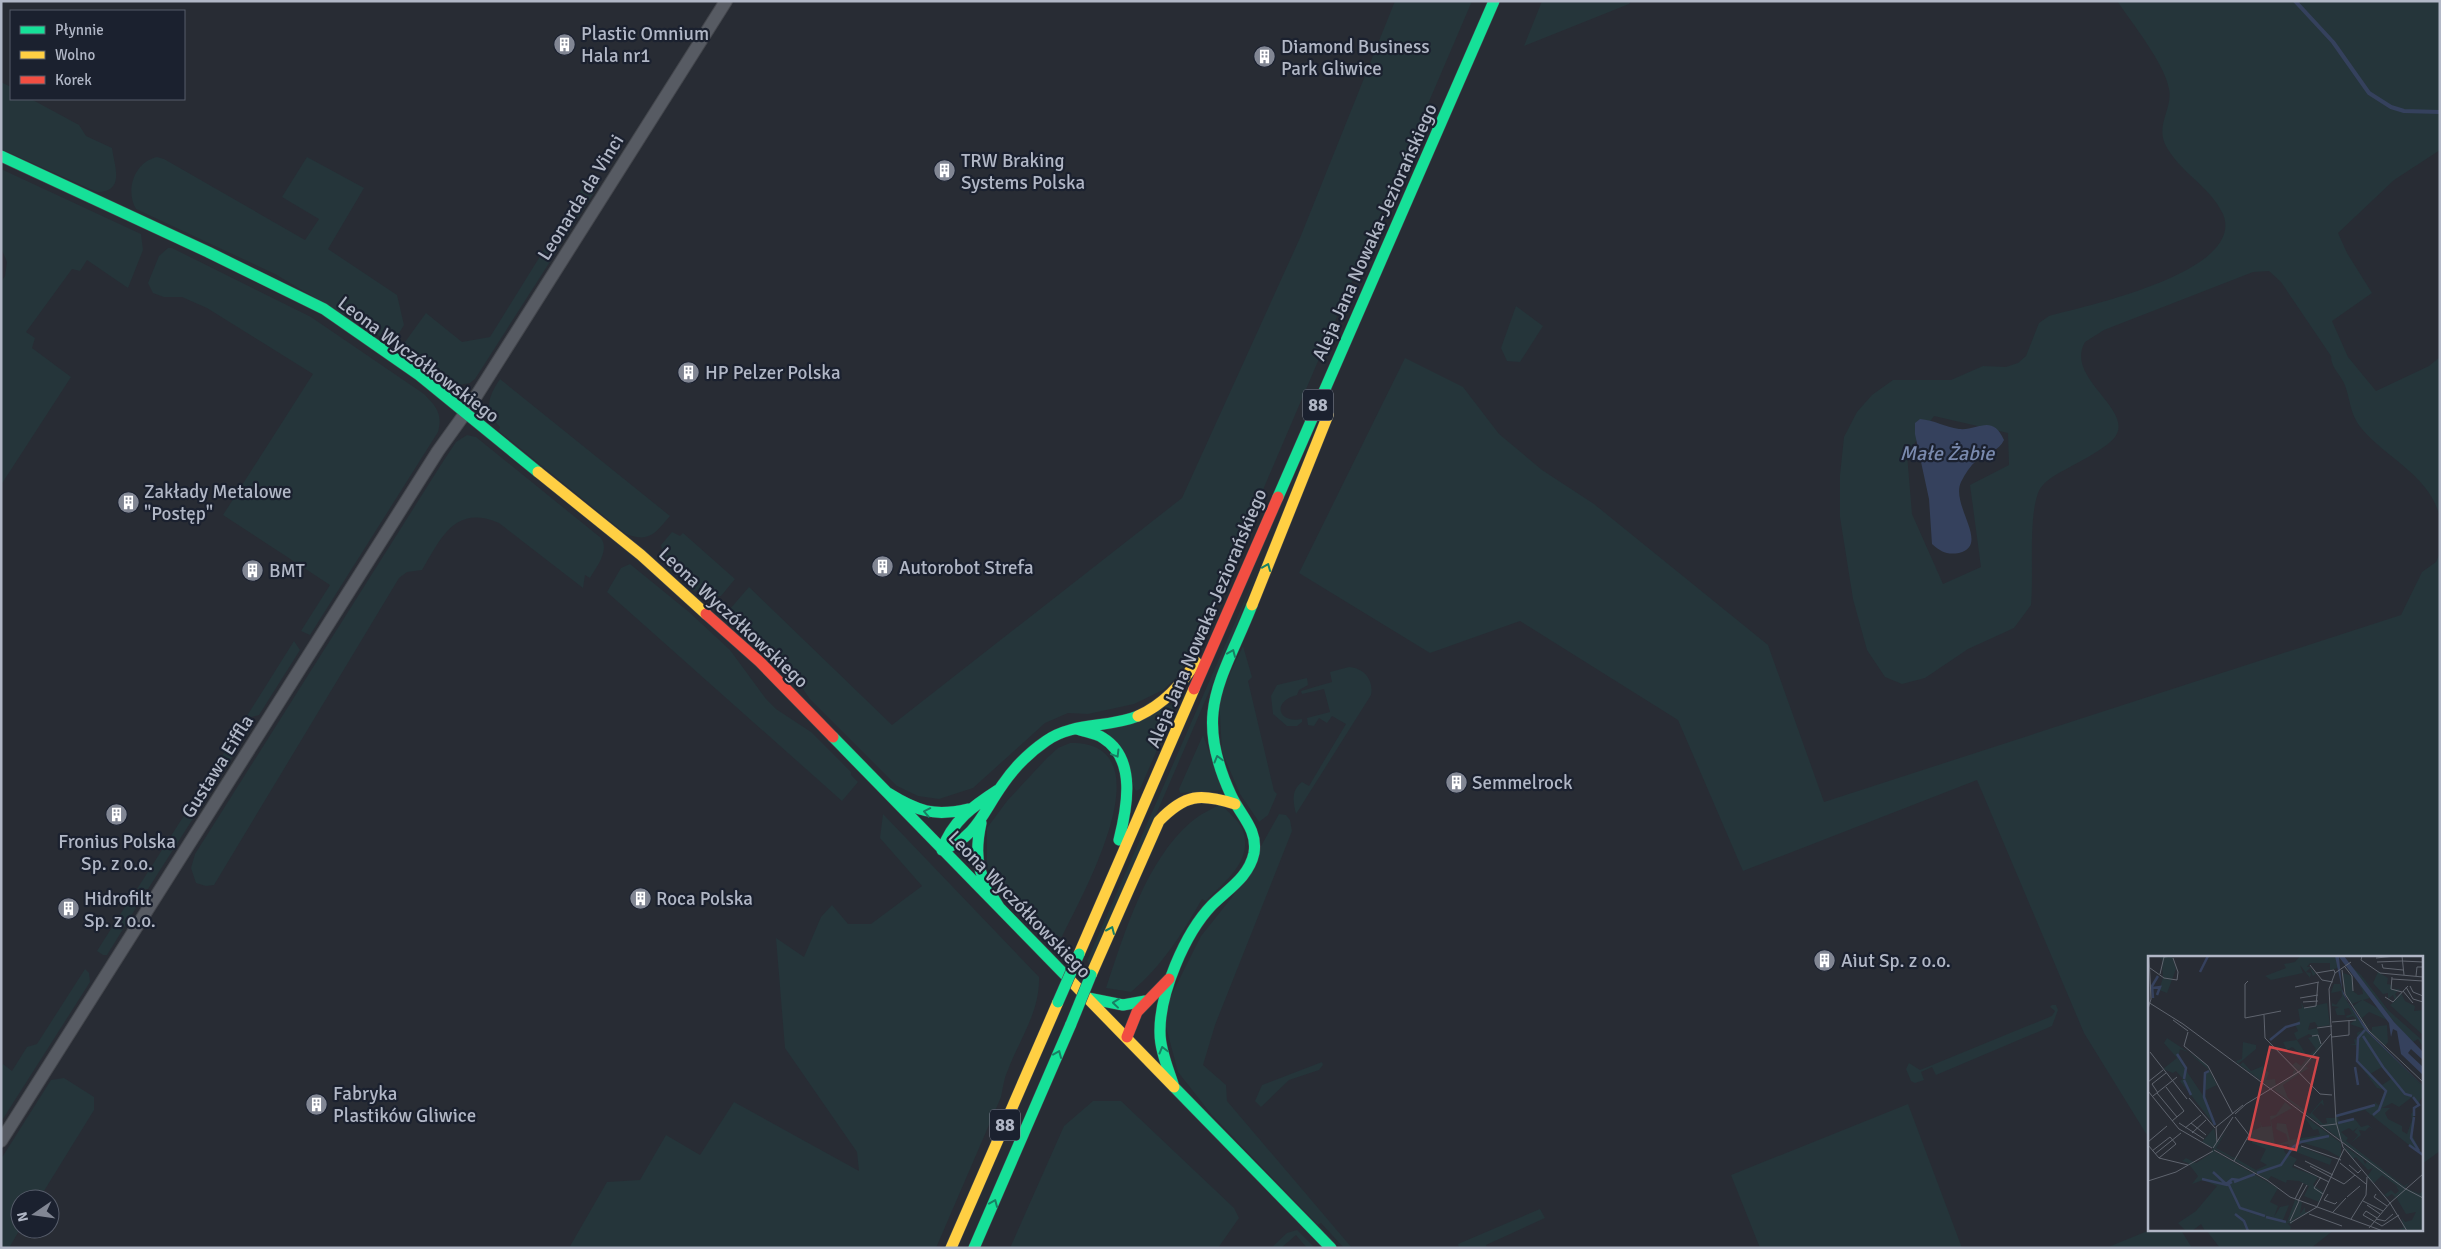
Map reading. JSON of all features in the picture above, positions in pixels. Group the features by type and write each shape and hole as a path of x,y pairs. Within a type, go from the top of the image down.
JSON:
{"main road":[{"name":"Aleja Jana Nowaka-Jeziorańskiego","path":"951,1248 1494,1"},
{"name":"Leona Wyczółkowskiego","path":"1,156 208,252 324,309 399,360 466,412 693,600 766,667 1331,1248"},
{"path":"1338,389 1368,315 1384,252"},
{"path":"1173,1084 1160,1042 1161,1015 1169,979 1206,912 1240,881 1251,864 1254,851 1252,828 1235,804 1215,746 1212,723 1214,694 1330,408"},
{"path":"942,850 951,827 970,808 998,790 1049,738 1066,730 1123,721 1161,704 1176,691 1226,616"},
{"path":"1077,729 1104,739 1118,753 1126,774 1128,796 1124,818 1103,900"},
{"path":"942,850 957,846 967,838 981,821 998,790"},
{"path":"888,793 910,807 925,813 948,815 970,808"},
{"path":"974,1248 1091,974 1159,821 1172,806 1196,796 1208,796 1235,804"},
{"path":"981,821 975,846 977,867 987,889 999,907"},
{"path":"1127,1037 1129,1025 1144,1001 1169,979"},
{"path":"1088,998 1123,1005 1144,1001"},
{"path":"1127,1037 1145,1029 1161,1015"}],"street":[{"name":"Leonarda da Vinci","path":"466,412 726,1"},
{"name":"Gustawa Eiffla","path":"1,1141 433,458 466,412"}],"shaded area":[{"path":"1395,1 1472,1 1227,574 1179,675 1163,690 1134,704 1088,714 1068,713 1045,723 973,788 939,799 918,796 897,786 809,698 788,666 762,640 731,619 730,609 749,587 892,725 1182,498 1300,238"},
{"path":"1542,1 1631,1 1629,4 1524,46"},
{"path":"2117,1 2440,1 2440,150 2394,180 2338,233 2347,253 2372,293 2332,321 2348,357 2376,391 2429,366 2440,357 2440,520 2436,505 2429,492 2419,480 2372,440 2362,429 2352,412 2344,383 2334,367 2331,356 2281,282 2269,271 2253,272 2104,330 2085,342 2081,355 2084,368 2116,415 2119,426 2115,437 2110,442 2095,453 2054,476 2039,490 2032,532 2031,605 2014,628 1968,649 1925,678 1902,684 1885,677 1867,650 1853,599 1840,517 1840,475 1844,437 1857,412 1872,395 1893,380 1951,380 1983,366 2006,367 2018,363 2026,356 2039,323 2049,316 2126,295 2158,283 2188,269 2211,253 2224,235 2223,214 2217,204 2171,154 2165,144 2162,130 2170,96 2166,79 2155,56","holes":["1934,416 2008,433 2009,465 1970,485 1981,567 1943,584 1912,514 1907,454"]},
{"path":"1,82 10,86 10,100 33,100 79,125 86,136 112,148 116,169 115,183 112,188 106,191 97,192 1,149"},
{"path":"157,157 164,159 305,240 319,219 282,197 307,157 364,188 328,249 397,295 404,325 396,338 384,339 275,274 136,209 131,194 134,178 142,165"},
{"path":"1,169 141,234 143,250 128,288 87,260 80,271 72,269 26,332 35,338 32,348 71,377 1,485 1,282 5,276 7,262 1,248"},
{"path":"596,178 600,182 599,185 475,379 470,383 454,386 440,379 438,381 406,356 405,342 426,313 462,342 490,337 588,179"},
{"path":"168,248 172,248 311,317 424,394 432,402 439,415 438,432 310,635 301,631 330,585 223,515 313,374 207,308 182,297 164,297 153,293 148,283 159,256"},
{"path":"1516,306 1543,326 1520,362 1507,361 1501,348"},
{"path":"1405,358 1463,387 1499,434 1542,470 1594,504 1768,645 1824,802 2401,615 2422,572 2436,562 2440,553 2440,1151 2424,1163 2424,956 2148,956 2148,1137 2084,1033 1977,780 1743,871 1678,720 1520,621 1430,653 1299,573"},
{"path":"500,379 670,516 656,532 647,537 634,537 626,534 499,431 500,427 491,415 489,404 490,398"},
{"path":"467,435 476,437 601,538 604,548 596,569 590,578 585,575 583,588 499,523 484,518 471,518 460,521 451,527 436,546 422,570 407,572 399,578 214,885 206,886 196,883 191,868 195,854 444,460 456,442"},
{"path":"672,532 680,536 683,533 735,579 721,596 707,597 697,590 695,592 665,566 661,545"},
{"path":"630,564 689,612 730,650 766,699 776,709 811,732 851,772 851,775 858,782 842,801 607,592 621,568"},
{"path":"1260,565 1228,648 1091,965 1087,961"},
{"path":"294,641 300,650 259,715 245,719"},
{"path":"1243,646 1252,677 1248,681 1274,791 1277,794 1268,815 1259,822 1240,794 1222,752 1219,697"},
{"path":"1349,667 1363,672 1367,676 1371,684 1371,695 1296,814 1294,792 1302,782 1309,786 1346,724 1332,716 1327,723 1319,718 1314,726 1308,725 1307,718 1330,712 1324,689 1302,694 1301,691 1332,682 1330,672"},
{"path":"1307,678 1308,685 1299,690 1297,695 1284,702 1281,707 1283,715 1287,718 1294,720 1302,719 1302,722 1297,726 1287,726 1273,714 1271,696 1277,685"},
{"path":"1172,704 1175,709 1140,789 1136,791 1106,730"},
{"path":"249,730 228,764 217,764 236,734"},
{"path":"1203,735 1223,790 1180,793 1179,789"},
{"path":"1070,743 1099,749 1114,767 1116,793 1111,824 1099,858 1062,937 1045,935 1012,904 999,887 987,867 987,828 1007,801 1047,758 1058,748"},
{"path":"210,775 217,781 148,889 137,889"},
{"path":"1221,804 1242,828 1245,840 1245,850 1236,869 1206,901 1202,899 1171,949 1142,982 1131,992 1106,988 1138,899 1161,857 1175,838 1191,822"},
{"path":"883,814 1039,977 1033,1013 1007,1073 1001,1097 936,1248 569,1248 607,1182 640,1180 666,1135 700,1155 734,1102 859,1171 857,1152 785,1048 776,938 804,957 821,917 832,905 848,924 871,924 922,886 880,838"},
{"path":"1279,814 1286,815 1290,820 1292,831 1215,1025 1203,1065 1226,1085 1227,1101 1352,1248 1344,1248 1321,1223 1318,1225 1211,1114 1178,1072 1165,1023 1170,998 1201,936 1233,896"},
{"path":"130,899 136,908 107,955 103,955 97,951"},
{"path":"85,969 89,973 90,982 1,1122 1,1068 3,1064 12,1071 27,1047 37,1044"},
{"path":"2056,1005 2058,1010 2052,1026 1936,1075 1932,1067 1921,1072 1924,1080 1915,1083 1911,1081 1906,1069 1909,1063 1920,1070 2052,1016 2055,1011 2050,1007"},
{"path":"1322,1062 1323,1065 1319,1070 1289,1080 1261,1107 1255,1101 1262,1085"},
{"path":"64,1078 94,1097 94,1110 45,1189 10,1189 10,1239 14,1239 9,1248 1,1248 1,1159 51,1080"},
{"path":"1093,1101 1121,1101 1234,1208 1239,1218 1218,1248 1010,1248 1064,1126"},
{"path":"1908,1104 1962,1248 1760,1248 1731,1175"},
{"path":"1540,1209 1545,1218 1486,1245 1487,1248 1459,1248 1458,1244"},
{"path":"1297,1230 1315,1248 1307,1248 1296,1235 1281,1248 1271,1248 1287,1233"},
{"path":"2148,1231 2182,1232 2192,1248 2106,1248"},
{"path":"2208,1232 2331,1232 2311,1248 2220,1248"}],"water":[{"name":"Małe Żabie","path":"1920,419 1959,429 1989,425 1995,427 2004,440 1996,449 1974,462 1961,482 1959,491 1971,533 1971,542 1968,549 1959,553 1951,554 1944,552 1932,544 1929,499 1915,434 1915,423"}],"waterway":[{"path":"2295,1 2333,42 2369,93 2391,107 2404,111 2440,112"}],"traffic: fast":[{"path":"1278,497 1494,1"},
{"path":"1,156 208,252 324,309 419,375 538,472"},
{"path":"1173,1084 1160,1039 1161,1017 1169,983 1192,931 1212,905 1243,876 1254,853 1255,844 1251,829 1231,795 1219,766 1214,741 1213,718 1222,676 1252,605"},
{"path":"998,790 964,815 951,831 942,850 964,838 972,831 1012,772 1028,755 1046,741 1067,731 1127,720 1138,716"},
{"path":"1077,729 1103,738 1114,747 1121,758 1127,785 1125,814 1119,840"},
{"path":"833,737 1068,978"},
{"path":"888,793 926,811 945,812 968,809"},
{"path":"981,823 978,858 982,877 999,907"},
{"path":"1058,1002 1079,954"},
{"path":"1071,1024 1091,975"},
{"path":"1088,998 1123,1005 1145,1001"},
{"path":"974,1248 1071,1024"},
{"path":"1174,1087 1331,1248"}],"traffic: slow":[{"path":"1252,605 1328,415"},
{"path":"538,472 641,555 706,614"},
{"path":"1138,716 1164,700 1196,662"},
{"path":"1079,954 1194,689"},
{"path":"1091,975 1159,821 1177,805 1194,798 1212,798 1235,804"},
{"path":"1068,978 1174,1087"},
{"path":"951,1248 1058,1002"}],"traffic: jam":[{"path":"1194,689 1278,497"},
{"path":"706,614 760,662 833,737"},
{"path":"1127,1037 1137,1012 1169,979"}],"place":[{"name":"Plastic Omnium Hala nr1","path":"565,44"},
{"name":"Diamond Business Park Gliwice","path":"1265,57"},
{"name":"TRW Braking Systems Polska","path":"945,171"},
{"name":"HP Pelzer Polska","path":"689,372"},
{"name":"Zakłady Metalowe \"Postęp\"","path":"128,502"},
{"name":"Autorobot Strefa","path":"883,567"},
{"name":"BMT","path":"253,570"},
{"name":"Semmelrock","path":"1456,782"},
{"name":"Fronius Polska Sp. z o.o.","path":"117,815"},
{"name":"Roca Polska","path":"640,898"},
{"name":"Hidrofilt Sp. z o.o.","path":"68,909"},
{"name":"Aiut Sp. z o.o.","path":"1825,960"},
{"name":"Fabryka Plastików Gliwice","path":"317,1104"}]}
